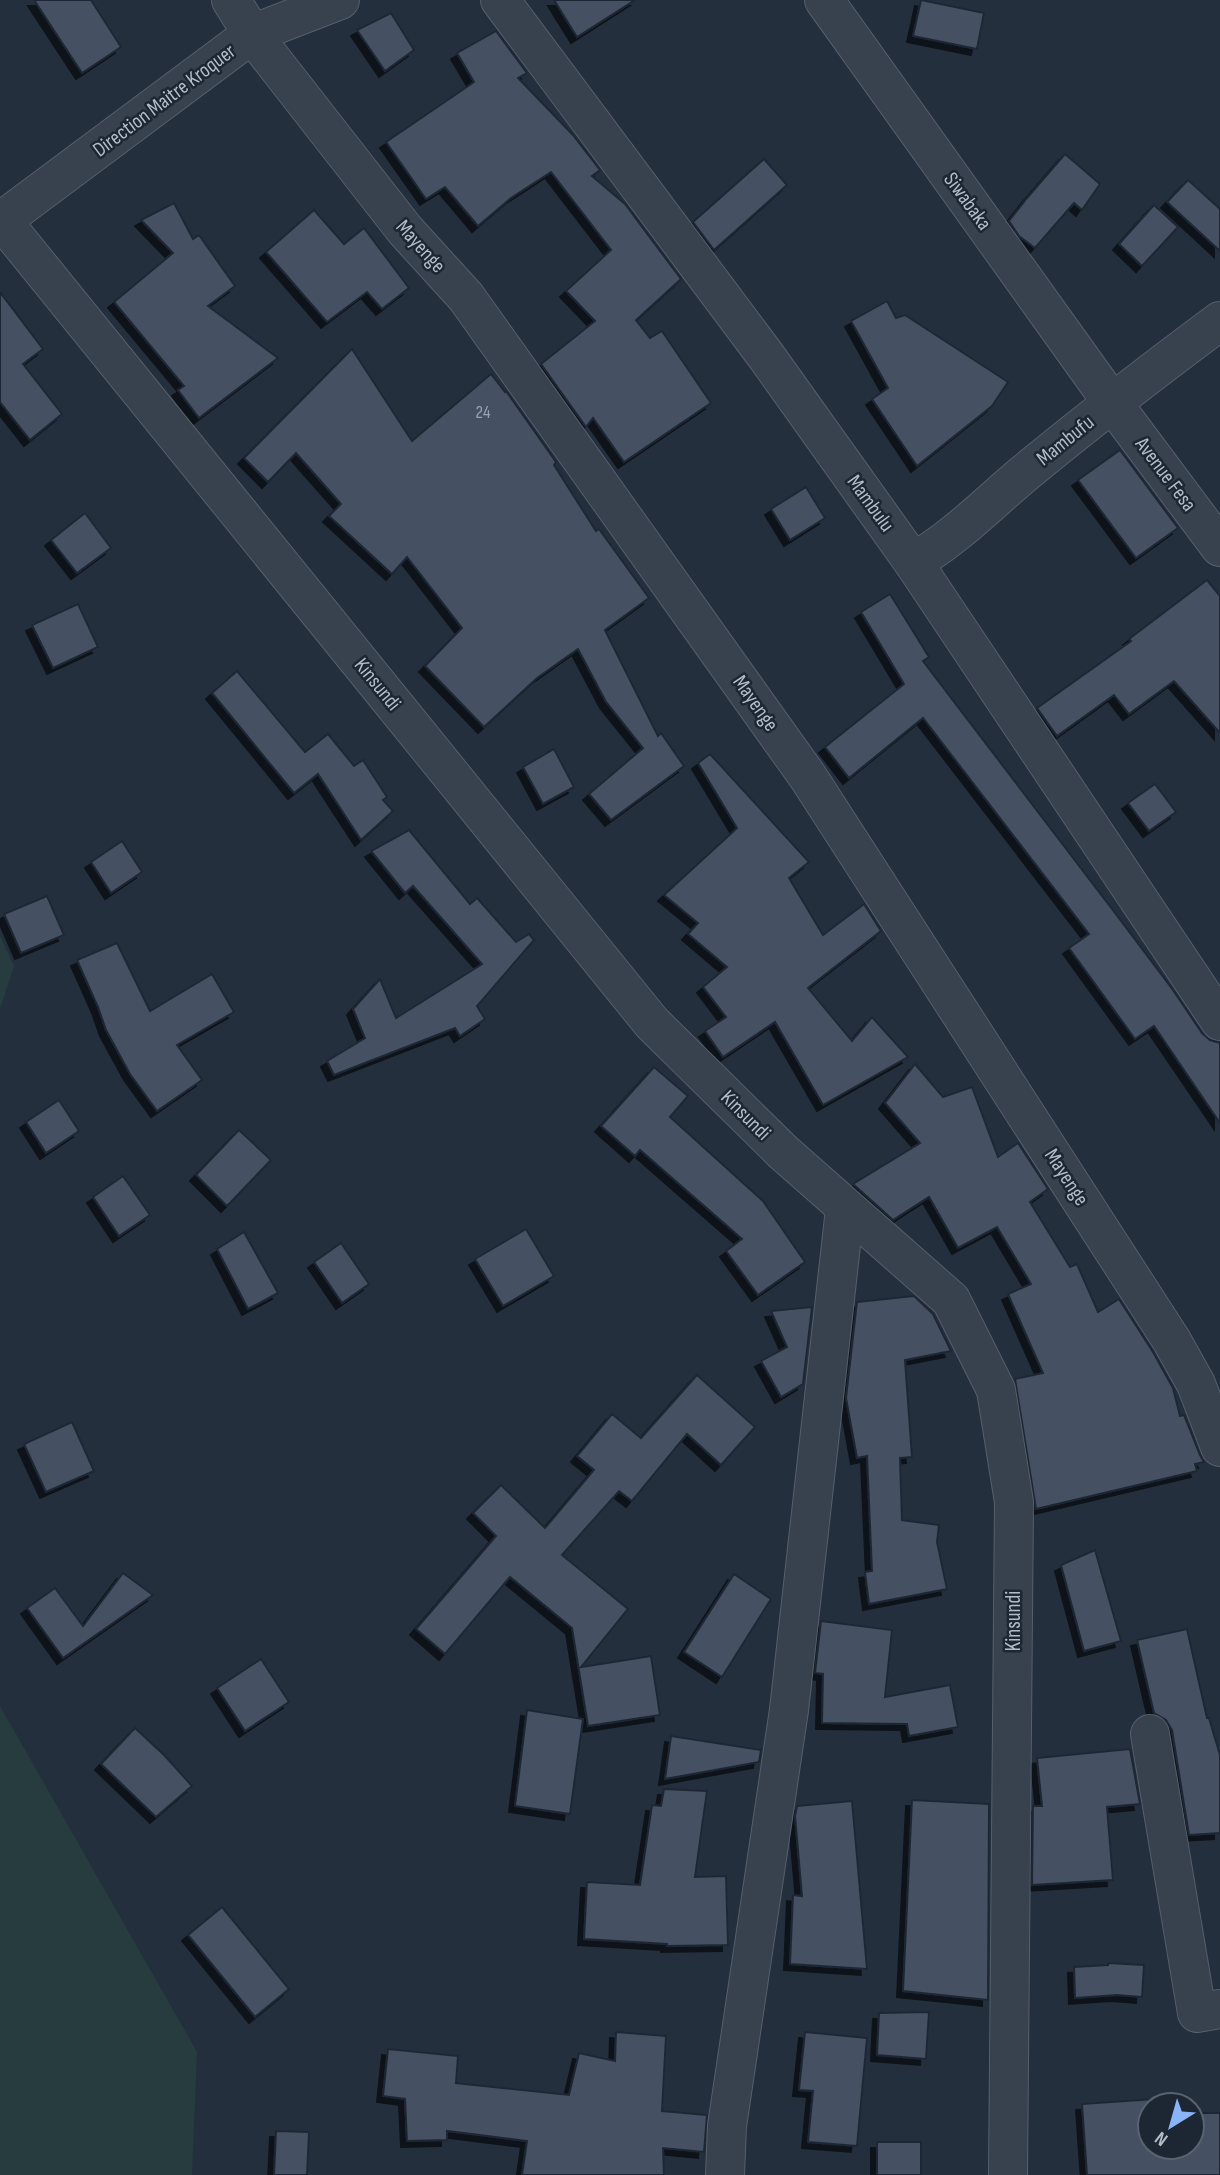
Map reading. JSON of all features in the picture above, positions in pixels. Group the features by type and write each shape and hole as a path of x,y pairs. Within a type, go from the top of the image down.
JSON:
{"street":[{"name":"Mayenge","path":"231,0 251,34 405,230 466,297 808,777 1172,1341 1196,1384 1220,1447"},
{"name":"Direction Maitre Kroquer","path":"1,220 251,34 340,0"},
{"name":"Mambulu","path":"500,0 766,356 913,562 1220,1021"},
{"name":"Siwabaka","path":"824,0 1111,401"},
{"name":"Kinsundi","path":"1,220 652,1023 783,1152 951,1300 996,1390 1014,1502 1008,2175"},
{"name":"Mambufu","path":"913,562 933,551 1111,401 1220,321"},
{"name":"Avenue Fesa","path":"1111,401 1220,547"},
{"path":"725,2175 727,2126 789,1710 845,1209"},
{"path":"1150,1734 1197,2013 1220,2009"}],"green space":[{"path":"0,936 14,966 0,1009"},
{"path":"0,1706 197,2052 192,2175 0,2175"}],"building":[{"path":"34,0 91,0 121,47 82,73"},
{"path":"554,0 635,0 577,37"},
{"path":"921,0 984,13 977,49 913,36"},
{"path":"391,13 414,50 385,71 357,30"},
{"path":"496,31 527,73 518,78 573,135 600,170 592,176 625,204 681,279 636,320 650,338 662,331 711,403 624,462 593,418 586,427 541,364 595,321 566,291 611,250 551,172 511,198 478,226 445,187 426,199 386,142 474,82 457,53"},
{"path":"1065,154 1100,184 1082,210 1074,203 1035,248 1019,236 1009,221"},
{"path":"764,159 787,185 714,250 693,222"},
{"path":"1188,180 1220,209 1220,251 1167,202"},
{"path":"174,203 193,239 199,235 235,286 208,306 278,358 199,418 178,390 184,386 114,302 173,253 141,220"},
{"path":"1154,205 1178,227 1142,266 1119,244"},
{"path":"314,210 344,244 364,228 409,288 382,309 367,292 327,322 266,252"},
{"path":"0,292 43,349 23,364 62,414 30,440 0,402"},
{"path":"887,301 896,318 905,315 1008,382 992,406 917,466 872,399 888,388 851,321"},
{"path":"352,349 412,441 491,374 556,462 554,465 596,531 599,529 649,598 605,630 658,736 661,733 684,766 611,820 589,794 643,748 606,702 578,649 537,678 484,727 425,666 462,628 407,557 392,574 329,516 341,504 296,453 268,482 244,458"},
{"path":"1120,450 1178,528 1136,558 1078,480"},
{"path":"806,487 825,518 790,540 771,509"},
{"path":"85,513 111,548 77,573 51,540"},
{"path":"1207,580 1220,596 1220,733 1174,681 1129,714 1114,695 1057,736 1037,708 1131,641 1129,639"},
{"path":"890,594 929,657 923,661 1173,990 1202,1033 1210,1040 1220,1043 1220,1123 1154,1026 1135,1039 1069,948 1089,934 923,718 849,778 825,747 904,684 861,612"},
{"path":"78,604 98,647 53,668 32,625"},
{"path":"237,671 305,752 328,734 354,766 363,760 387,797 383,800 393,811 361,840 318,774 294,793 212,693"},
{"path":"554,749 574,787 543,804 523,767"},
{"path":"710,754 809,862 789,878 823,935 864,904 881,931 808,988 852,1041 872,1017 908,1057 823,1105 775,1022 723,1057 705,1031 726,1017 703,987 727,967 688,934 698,923 664,895 737,828 698,763"},
{"path":"1155,784 1176,812 1149,831 1128,803"},
{"path":"409,830 470,904 477,898 516,942 529,934 534,940 477,1006 485,1019 460,1036 455,1028 334,1075 327,1061 365,1038 353,1009 380,979 396,1018 482,964 413,886 405,893 371,851"},
{"path":"122,841 142,872 111,893 91,862"},
{"path":"47,896 64,935 21,953 4,914"},
{"path":"117,943 150,1011 212,974 234,1012 177,1045 202,1080 157,1111 130,1074 106,1030 77,960"},
{"path":"915,1064 943,1097 972,1087 998,1157 1018,1143 1048,1189 1030,1202 1070,1267 1077,1264 1098,1312 1119,1299 1173,1388 1180,1416 1184,1415 1204,1462 1195,1464 1197,1471 1036,1509 1015,1379 1043,1373 1008,1294 1031,1284 997,1227 958,1248 929,1197 893,1220 853,1184 920,1143 885,1103"},
{"path":"654,1067 688,1096 670,1117 763,1201 805,1262 758,1295 726,1251 742,1239 640,1150 635,1156 601,1126"},
{"path":"59,1100 79,1131 46,1153 26,1122"},
{"path":"239,1130 271,1160 227,1206 196,1175"},
{"path":"123,1176 150,1215 119,1236 93,1197"},
{"path":"526,1229 554,1276 503,1306 475,1259"},
{"path":"244,1232 278,1293 248,1309 217,1249"},
{"path":"341,1243 369,1284 342,1303 314,1262"},
{"path":"914,1296 933,1314 951,1351 905,1360 912,1457 900,1458 902,1520 939,1525 937,1542 947,1589 869,1604 865,1572 872,1571 867,1456 857,1458 846,1398 857,1302"},
{"path":"812,1307 803,1384 781,1397 761,1361 787,1347 771,1311"},
{"path":"697,1375 755,1427 721,1465 687,1434 632,1501 619,1491 562,1555 628,1609 581,1667 651,1656 660,1715 588,1726 572,1628 510,1577 445,1654 416,1629 496,1536 473,1513 501,1485 545,1528 594,1470 577,1456 612,1414 641,1438"},
{"path":"72,1422 94,1471 46,1492 24,1444"},
{"path":"1095,1550 1121,1641 1084,1651 1061,1565"},
{"path":"123,1573 153,1595 63,1658 27,1608 55,1588 83,1626"},
{"path":"734,1574 771,1599 722,1677 684,1652"},
{"path":"821,1621 892,1630 885,1697 950,1685 958,1727 909,1736 907,1724 822,1723 823,1674 815,1673"},
{"path":"1187,1629 1207,1718 1220,1755 1220,1833 1189,1835 1172,1730 1166,1720 1154,1713 1137,1640"},
{"path":"261,1659 289,1702 245,1731 217,1688"},
{"path":"527,1710 583,1719 570,1814 515,1806"},
{"path":"135,1728 192,1786 156,1817 101,1764"},
{"path":"671,1736 761,1750 759,1762 665,1779"},
{"path":"1130,1749 1140,1804 1107,1807 1113,1880 1032,1885 1033,1806 1042,1806 1037,1758"},
{"path":"664,1789 707,1791 695,1877 726,1876 728,1945 667,1946 584,1939 587,1882 640,1885 652,1805 661,1806"},
{"path":"912,1800 989,1804 988,2000 903,1991"},
{"path":"852,1801 867,1969 790,1964 793,1895 802,1896 795,1816 797,1806"},
{"path":"222,1907 289,1989 255,2017 188,1935"},
{"path":"1108,1963 1144,1965 1142,1997 1117,1995 1075,1998 1074,1967"},
{"path":"929,2012 926,2059 877,2055 879,2013"},
{"path":"616,2032 666,2036 662,2111 707,2115 704,2152 663,2148 664,2175 522,2175 527,2141 447,2131 447,2140 407,2141 405,2099 383,2096 388,2049 458,2056 456,2083 569,2095 579,2053 615,2061"},
{"path":"805,2032 867,2038 857,2146 808,2142 813,2091 799,2090"},
{"path":"1136,2100 1136,2161 1206,2161 1206,2113 1220,2113 1220,2175 1087,2175 1082,2104"},
{"path":"276,2131 309,2132 307,2175 274,2175"},
{"path":"877,2142 921,2142 921,2175 877,2175"}]}
